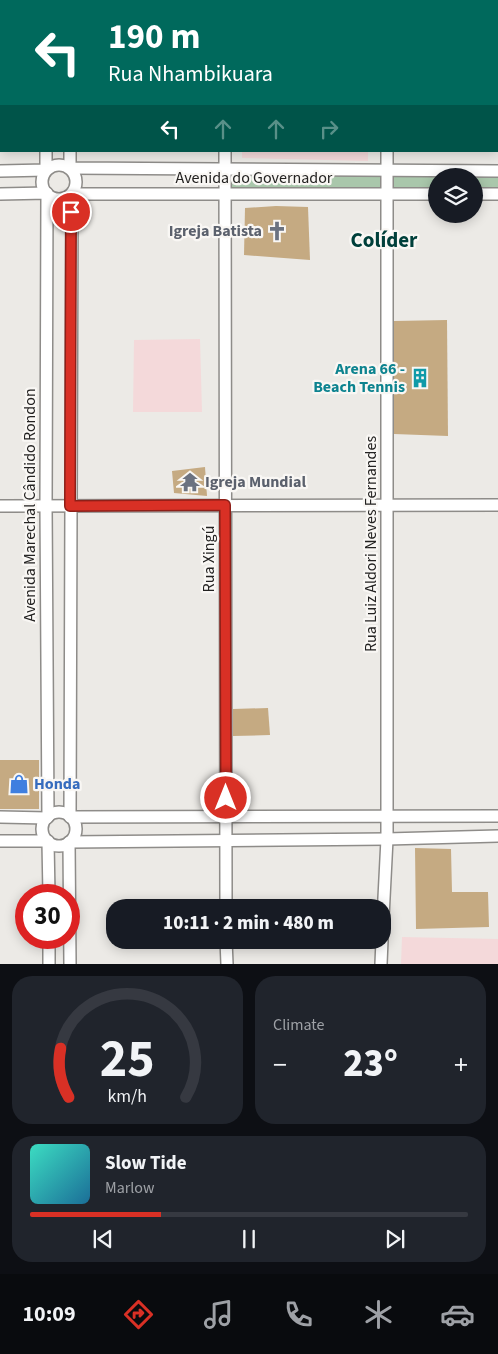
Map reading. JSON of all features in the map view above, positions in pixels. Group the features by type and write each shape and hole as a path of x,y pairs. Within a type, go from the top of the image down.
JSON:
{"street":[{"path":"46,152 46,170 42,179 44,189 51,197 62,198 72,194"},
{"path":"70,152 70,168"},
{"name":"Rua Xingú","path":"225,152 226,899"},
{"name":"Rua Luiz Aldori Neves Fernandes","path":"384,899 388,818 387,152"},
{"path":"0,171 46,170 55,165 65,166 74,172 76,183 72,194 70,506 70,817 76,827 70,842 70,964"},
{"name":"Avenida do Governador","path":"70,168 498,171"},
{"path":"0,194 47,193"},
{"name":"Avenida Marechal Cândido Rondon","path":"47,193 46,506 48,817"},
{"name":"Avenida do Governador","path":"72,194 428,194"},
{"path":"483,194 498,194"},
{"path":"0,506 498,504"},
{"path":"0,817 48,817 56,813 70,817 388,818 498,816"},
{"path":"48,817 42,827 44,837 48,842 56,846 70,842 498,836"},
{"path":"0,841 48,842"},
{"path":"48,842 49,884"},
{"path":"48,964 49,949"},
{"path":"226,949 226,964"},
{"name":"Rua Luiz Aldori Neves Fernandes","path":"381,964 382,949"}],"shaded area":[{"path":"242,152 368,152 368,161 242,158"},
{"path":"200,339 202,412 133,412 134,340"},
{"path":"402,937 498,939 498,964 401,964"}],"green space":[{"path":"226,170 387,170 387,194 225,194"},
{"path":"390,171 428,171 428,194 389,194"},
{"path":"483,171 498,171 498,193 483,194"}],"building":[{"name":"Igreja Batista","path":"276,206 308,207 310,260 244,255 245,208"},
{"name":"Arena 66 - Beach Tennis","path":"447,320 448,436 394,434 394,321"},
{"name":"Igreja Mundial","path":"205,467 207,496 174,493 172,471"},
{"path":"268,708 270,735 233,736 233,709"},
{"name":"Honda","path":"0,760 39,760 39,809 0,809"},
{"path":"415,848 451,849 452,892 488,892 489,927 416,929"}],"place":[{"name":"Igreja Batista","path":"277,231"},
{"name":"Arena 66 - Beach Tennis","path":"420,378"},
{"name":"Igreja Mundial","path":"190,482"},
{"name":"Honda","path":"19,784"}],"district":[{"name":"Colíder","path":"384,240"}],"route":[{"path":"71,212 70,506 225,505 226,798"}]}
